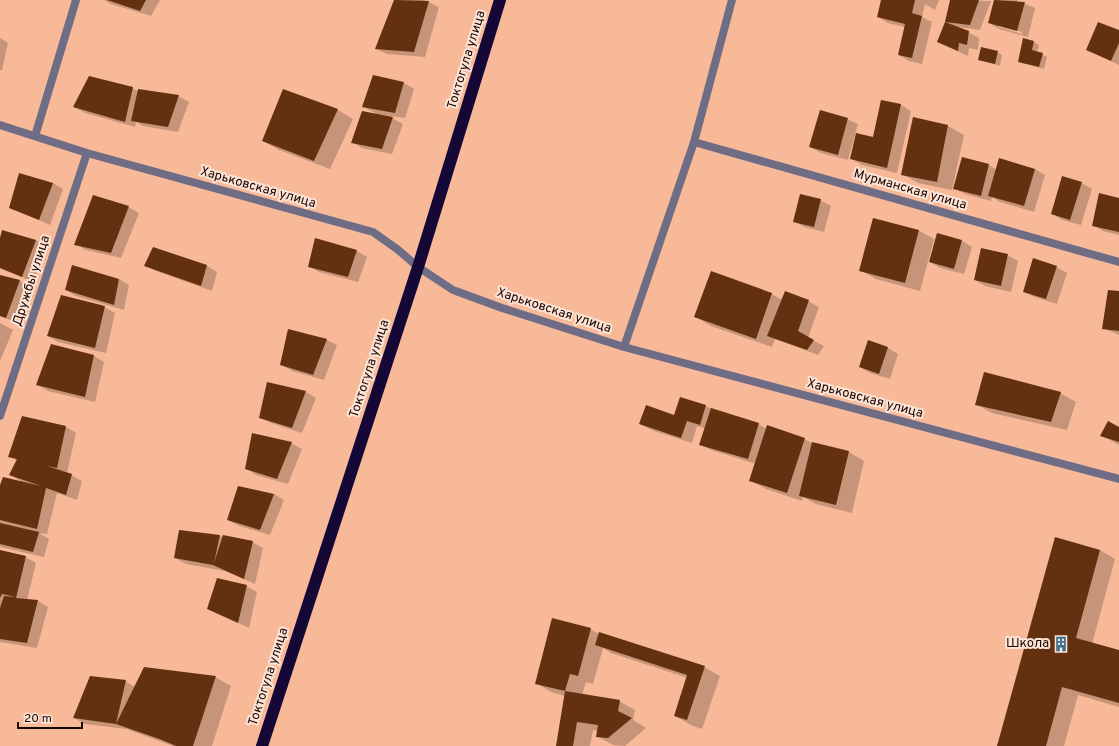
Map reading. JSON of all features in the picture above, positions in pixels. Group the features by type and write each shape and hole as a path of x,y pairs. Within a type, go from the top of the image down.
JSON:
{"highway":[{"name":"Токтогула улица","path":"262,746 418,267 500,0"}],"street":[{"path":"35,136 76,0"},
{"path":"624,347 694,142 732,0"},
{"name":"Харьковская улица","path":"0,125 87,153 373,232 397,249 418,267 453,290 624,347 1119,479"},
{"name":"Мурманская улица","path":"694,142 1119,262"},
{"name":"Дружбы улица","path":"0,416 87,153"}],"building":[{"path":"107,0 146,0 140,11"},
{"path":"394,0 429,1 414,52 375,49"},
{"path":"881,0 915,0 912,13 922,16 912,58 898,55 905,24 877,17"},
{"path":"950,0 979,0 970,25 945,22"},
{"path":"994,0 1025,2 1017,31 988,23"},
{"path":"945,22 969,31 967,45 959,43 958,51 937,42"},
{"path":"1098,22 1119,30 1119,43 1111,61 1086,50"},
{"path":"1023,38 1034,41 1032,50 1043,53 1039,67 1018,62"},
{"path":"981,47 998,51 995,64 978,60"},
{"path":"373,75 404,82 395,113 362,107"},
{"path":"89,76 133,87 125,122 73,107"},
{"path":"138,89 179,95 168,127 131,121"},
{"path":"283,89 338,109 314,161 262,141"},
{"path":"881,100 901,104 887,168 850,159 856,133 873,137"},
{"path":"820,110 848,118 838,155 809,147"},
{"path":"362,111 393,117 382,149 351,143"},
{"path":"913,117 948,125 937,182 901,175"},
{"path":"962,157 989,164 981,196 953,189"},
{"path":"999,158 1035,169 1024,206 988,196"},
{"path":"19,173 53,183 39,220 9,208"},
{"path":"1062,176 1082,182 1070,220 1051,214"},
{"path":"1099,193 1119,198 1119,232 1092,226"},
{"path":"800,194 821,199 814,227 793,222"},
{"path":"93,195 129,206 111,253 74,245"},
{"path":"873,218 919,230 905,283 859,271"},
{"path":"2,230 36,240 22,277 0,268 0,238"},
{"path":"937,233 962,240 954,269 929,262"},
{"path":"315,238 357,250 348,277 308,267"},
{"path":"153,247 207,265 201,286 144,266"},
{"path":"981,248 1008,254 1001,286 974,280"},
{"path":"1033,258 1057,266 1046,299 1023,292"},
{"path":"72,265 119,279 114,305 65,290"},
{"path":"711,271 772,293 756,339 694,317"},
{"path":"0,275 20,280 6,318 0,316"},
{"path":"1108,290 1119,291 1119,331 1102,329"},
{"path":"785,291 809,300 798,331 814,340 807,350 767,336"},
{"path":"61,295 105,306 95,348 47,336"},
{"path":"288,329 327,339 313,375 280,365"},
{"path":"868,340 888,347 879,374 859,367"},
{"path":"51,344 94,355 85,397 36,385"},
{"path":"984,372 1061,392 1051,422 975,405"},
{"path":"267,382 306,391 292,428 259,418"},
{"path":"680,397 706,405 700,425 687,421 681,438 639,424 646,405 674,415"},
{"path":"711,408 759,423 748,459 699,445"},
{"path":"22,416 66,426 57,468 47,466 72,474 66,495 46,488 37,529 0,520 0,485 3,477 41,486 9,475 17,459 8,457"},
{"path":"1108,421 1119,427 1119,442 1100,436"},
{"path":"767,425 805,438 787,493 749,481"},
{"path":"252,433 292,442 277,479 245,469"},
{"path":"812,442 849,451 836,505 799,496"},
{"path":"238,486 274,494 260,530 227,520"},
{"path":"0,523 39,532 33,552 0,544"},
{"path":"179,530 220,535 214,563 223,535 253,541 244,579 213,565 174,558"},
{"name":"Школа","path":"1055,537 1100,550 1076,638 1119,650 1119,703 1062,687 1046,746 997,746"},
{"path":"0,550 26,556 16,598 38,600 27,643 0,639 0,608 4,596 16,597 2,594 0,598"},
{"path":"217,578 247,585 238,623 207,609"},
{"path":"552,618 591,628 578,676 570,674 565,691 535,684"},
{"path":"599,632 705,666 687,720 674,716 687,675 595,645"},
{"path":"144,667 216,676 193,746 176,746 116,724"},
{"path":"90,676 126,680 116,724 73,718"},
{"path":"565,691 620,700 618,711 632,718 608,738 596,737 598,725 577,722 573,746 556,746"}],"place":[{"name":"Школа","path":"1061,644"}]}
